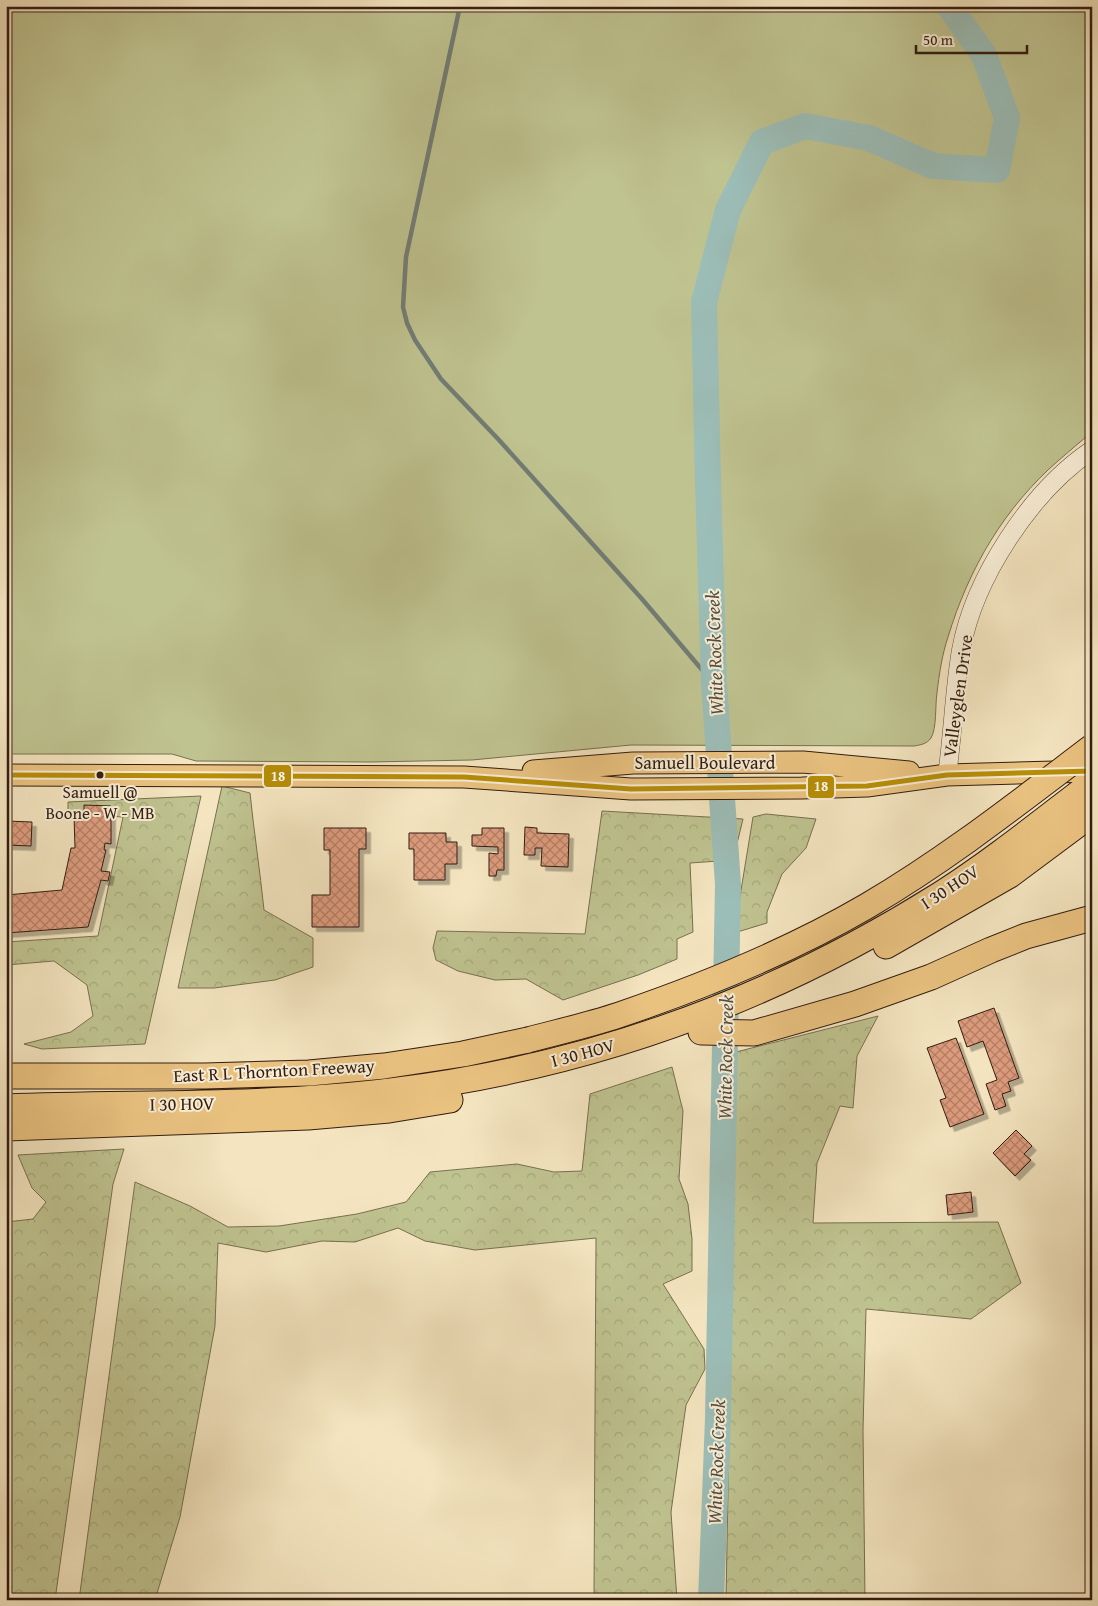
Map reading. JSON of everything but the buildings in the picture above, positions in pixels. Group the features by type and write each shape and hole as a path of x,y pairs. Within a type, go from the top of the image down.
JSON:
{"highway":[{"name":"East R L Thornton Freeway","path":"13,1076 205,1076 309,1073 384,1066 463,1054 528,1040 618,1015 693,988 813,935 866,906 978,834 1092,747"},
{"name":"I 30 HOV","path":"532,1076 700,1016 768,988 829,958 942,893 996,857 1092,783"},
{"path":"12,1118 204,1113 308,1118 389,1110 467,1098 532,1076 639,1054 701,1032 836,972 953,909 1010,875 1092,814"},
{"path":"701,1032 754,1033 855,1004 931,977 1026,936 1092,918"}],"main road":[{"name":"Samuell Boulevard","path":"464,777 633,763 803,762 947,775"},
{"name":"Samuell Boulevard","path":"6,775 464,777 631,789 867,786 947,775 1092,771"}],"street":[{"name":"Valleyglen Drive","path":"947,775 961,650 970,615 985,579 1003,547 1048,489 1081,457 1092,450"}],"green space":[{"path":"6,6 1092,6 1092,433 1059,460 1021,498 1005,519 978,563 966,587 942,658 936,698 936,716 931,738 921,745 914,746 631,745 472,760 370,762 196,761 172,754 6,754"},
{"path":"222,786 250,793 264,910 313,938 313,967 275,980 214,988 178,988"},
{"path":"201,796 145,1044 42,1049 24,1044 71,1032 93,1016 87,985 54,961 6,965 6,942 98,936 123,817 68,814 68,802"},
{"path":"602,811 743,819 733,860 690,863 693,932 677,939 677,959 638,975 563,1000 526,979 495,980 458,971 436,960 433,948 437,931 585,934"},
{"path":"766,814 816,819 806,848 782,874 767,912 767,923 734,933 753,817"},
{"path":"878,1016 857,1056 853,1108 840,1106 817,1163 813,1223 998,1222 1021,1283 971,1319 866,1309 863,1430 865,1600 726,1600 736,1052"},
{"path":"672,1067 683,1111 679,1179 688,1204 692,1239 692,1271 663,1284 704,1349 705,1369 686,1405 671,1512 677,1600 586,1600 594,1595 596,1238 475,1250 425,1241 398,1228 355,1242 322,1241 266,1252 218,1243 215,1326 180,1517 155,1600 79,1600 135,1182 190,1206 228,1227 279,1226 357,1214 406,1202 430,1172 517,1164 554,1172 582,1171 590,1094"},
{"path":"124,1149 113,1184 55,1600 6,1600 6,1222 33,1219 46,1202 32,1188 18,1155"}],"waterway":[{"path":"460,6 406,257 403,307 407,323 415,340 441,379 499,440 642,599 714,684"},
{"name":"White Rock Creek","path":"711,1600 718,1418 728,884 714,684 704,302 728,210 762,142 805,126 869,138 933,166 997,170 1007,118 984,55 949,6"}],"transit line":[{"name":"18","path":"6,775 464,777 631,789 867,786 947,775 1092,771"}],"place":[{"name":"Samuell @ Boone - W - MB","path":"100,775"}]}
